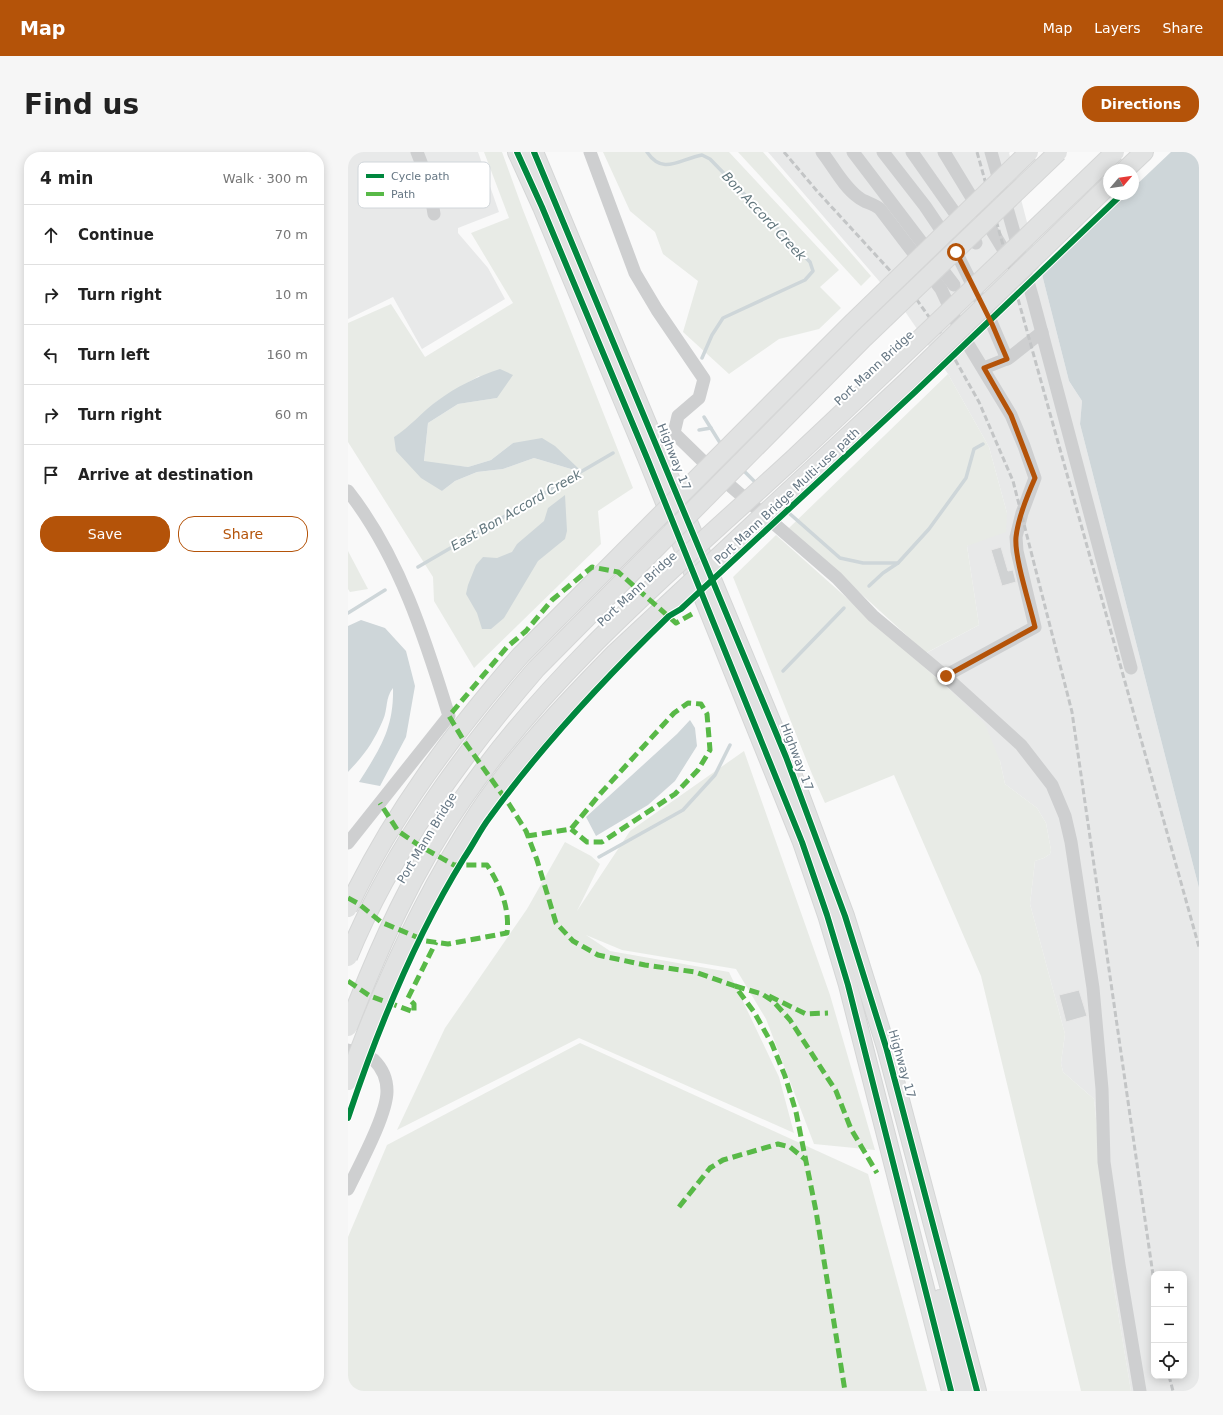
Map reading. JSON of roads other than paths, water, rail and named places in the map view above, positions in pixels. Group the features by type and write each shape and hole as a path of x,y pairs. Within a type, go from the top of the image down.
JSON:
{"highway":[{"path":"517,152 542,207 640,443 802,842 827,915 848,985 951,1391"},
{"name":"Highway 17","path":"534,152 786,757 845,916 886,1047 977,1391"},
{"path":"348,908 381,846 423,777 475,708 521,655 851,324 1029,152"},
{"name":"Port Mann Bridge","path":"348,957 372,905 399,856 441,788 491,721 536,669 864,338 1058,152"},
{"name":"Port Mann Bridge","path":"348,1027 373,962 394,915 420,868 461,801 510,736 554,686 600,638 886,372 1115,152"},
{"path":"1131,164 1144,152"},
{"path":"348,1082 392,969 438,878 479,812 527,748 569,700 615,652 906,382 1103,191"},
{"path":"886,1138 914,1202 964,1391"},
{"path":"952,1294 982,1372 987,1391"}],"lane":[{"path":"417,152 421,162"},
{"path":"590,152 635,273 657,310 704,379 699,398 678,416 674,432 712,470 837,578 873,616 946,676 1021,745 1052,785 1065,816 1071,842 1093,988 1102,1089 1104,1162 1120,1273 1140,1391"},
{"path":"822,152 852,193 859,198 875,204 941,289 963,336 984,368 1011,415 1035,478 1022,513 1016,537 1017,551 1035,627 946,676"},
{"path":"853,152 954,285"},
{"path":"883,152 925,206 956,252 992,324 1007,359"},
{"path":"912,152 976,243"},
{"path":"944,152 1002,245 1033,299"},
{"path":"991,152 1042,332 1131,668"},
{"path":"433,208 434,214"},
{"path":"984,368 1007,359 1042,332"},
{"path":"348,491 378,535 405,593 430,655 449,716 348,844"},
{"path":"348,1050 372,1059 381,1068 386,1079 387,1091 381,1116 366,1153 348,1188"}],"waterway":[{"name":"Bon Accord Creek","path":"647,152 653,159 666,165 702,155 710,159 810,262 813,271 805,280 723,318 712,335 702,358"},
{"name":"Bon Accord Creek","path":"704,417 722,446"},
{"name":"East Bon Accord Creek","path":"699,430 711,428"},
{"name":"Bon Accord Creek","path":"781,506 840,558 863,563 898,563 929,529 966,478 974,449 983,444"},
{"name":"East Bon Accord Creek","path":"418,567 613,453"},
{"name":"Bon Accord Creek","path":"742,469 757,484"},
{"path":"869,586 883,573 898,563"},
{"name":"East Bon Accord Creek","path":"348,613 385,590"},
{"path":"783,671 844,608"},
{"path":"599,857 683,810 715,775 730,745"}],"railway":[{"path":"784,152 817,191 917,300 939,331 979,402 1013,481 1072,712 1152,1271"},
{"path":"977,152 1199,947"},
{"path":"1170,1379 1173,1391"}]}
